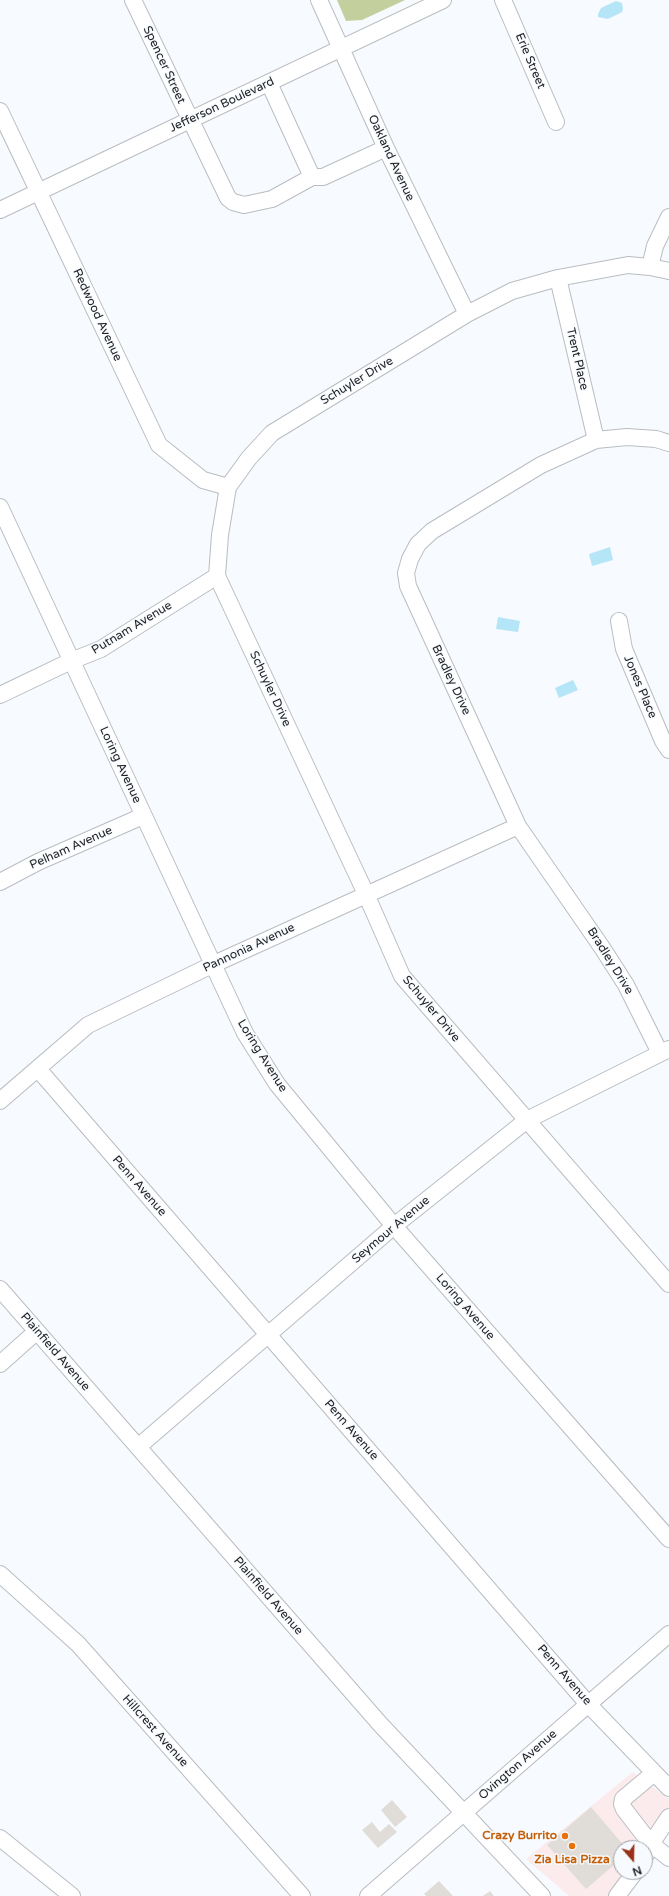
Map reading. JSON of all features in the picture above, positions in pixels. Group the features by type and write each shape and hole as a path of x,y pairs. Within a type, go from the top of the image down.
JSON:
{"street":[{"name":"Spencer Street","path":"133,0 228,198 233,202 244,205 272,199 312,177 323,177 386,148"},
{"name":"Oakland Avenue","path":"319,0 386,148 466,314"},
{"name":"Jefferson Boulevard","path":"0,210 443,0"},
{"name":"Erie Street","path":"503,0 556,122"},
{"path":"269,83 312,177"},
{"name":"Redwood Avenue","path":"0,111 159,445 203,480 228,488"},
{"path":"650,267 654,246 669,217"},
{"name":"Schuyler Drive","path":"669,271 650,267 628,265 558,278 512,291 466,314 272,433 249,458 228,488 220,535 217,576 366,894 402,976 669,1284"},
{"name":"Trent Place","path":"558,278 596,440"},
{"name":"Bradley Drive","path":"665,1051 603,949 518,826 408,586 406,573 410,559 418,544 432,531 540,465 596,440 627,437 656,439 669,443"},
{"name":"Loring Avenue","path":"0,506 245,1033 277,1084 394,1226 669,1539"},
{"name":"Putnam Avenue","path":"0,695 71,661 101,649 217,576"},
{"name":"Jones Place","path":"619,621 624,649 663,741 669,750"},
{"name":"Pelham Avenue","path":"0,882 38,862 143,816"},
{"name":"Pannonia Avenue","path":"0,1101 88,1025 214,964 518,826"},
{"name":"Seymour Avenue","path":"138,1447 394,1226 527,1120 665,1051"},
{"name":"Penn Avenue","path":"38,1069 588,1704 669,1788"},
{"name":"Plainfield Avenue","path":"0,1289 380,1724 542,1896"},
{"path":"0,1364 37,1331"},
{"name":"Hillcrest Avenue","path":"0,1574 78,1644 302,1896"},
{"name":"Ovington Avenue","path":"368,1896 669,1634"},
{"path":"642,1840 622,1804 623,1799 654,1773"},
{"path":"653,1842 669,1817"},
{"path":"0,1838 72,1896"},
{"path":"653,1852 669,1858"},
{"path":"617,1896 630,1880"}],"shaded area":[{"path":"633,1772 669,1799 669,1828 653,1855 653,1840 613,1840 613,1880 636,1880 625,1896 569,1896 526,1859"}],"green space":[{"path":"337,0 405,0 362,20 346,21"}],"water":[{"path":"616,1 622,3 622,12 608,19 598,17 601,8"},
{"path":"610,547 613,560 592,566 589,554"},
{"path":"498,617 520,621 518,632 496,629"},
{"path":"573,680 578,690 559,698 555,688"}],"building":[{"path":"392,1800 407,1817 395,1827 381,1810"},
{"path":"591,1807 619,1840 613,1840 613,1866 586,1889 547,1845"},
{"path":"372,1822 380,1832 389,1824 397,1832 378,1848 362,1830"},
{"path":"439,1881 453,1896 426,1896 424,1894"},
{"path":"490,1891 494,1896 483,1896"}],"place":[{"name":"Crazy Burrito","path":"565,1836"},
{"name":"Zia Lisa Pizza","path":"572,1846"}]}
